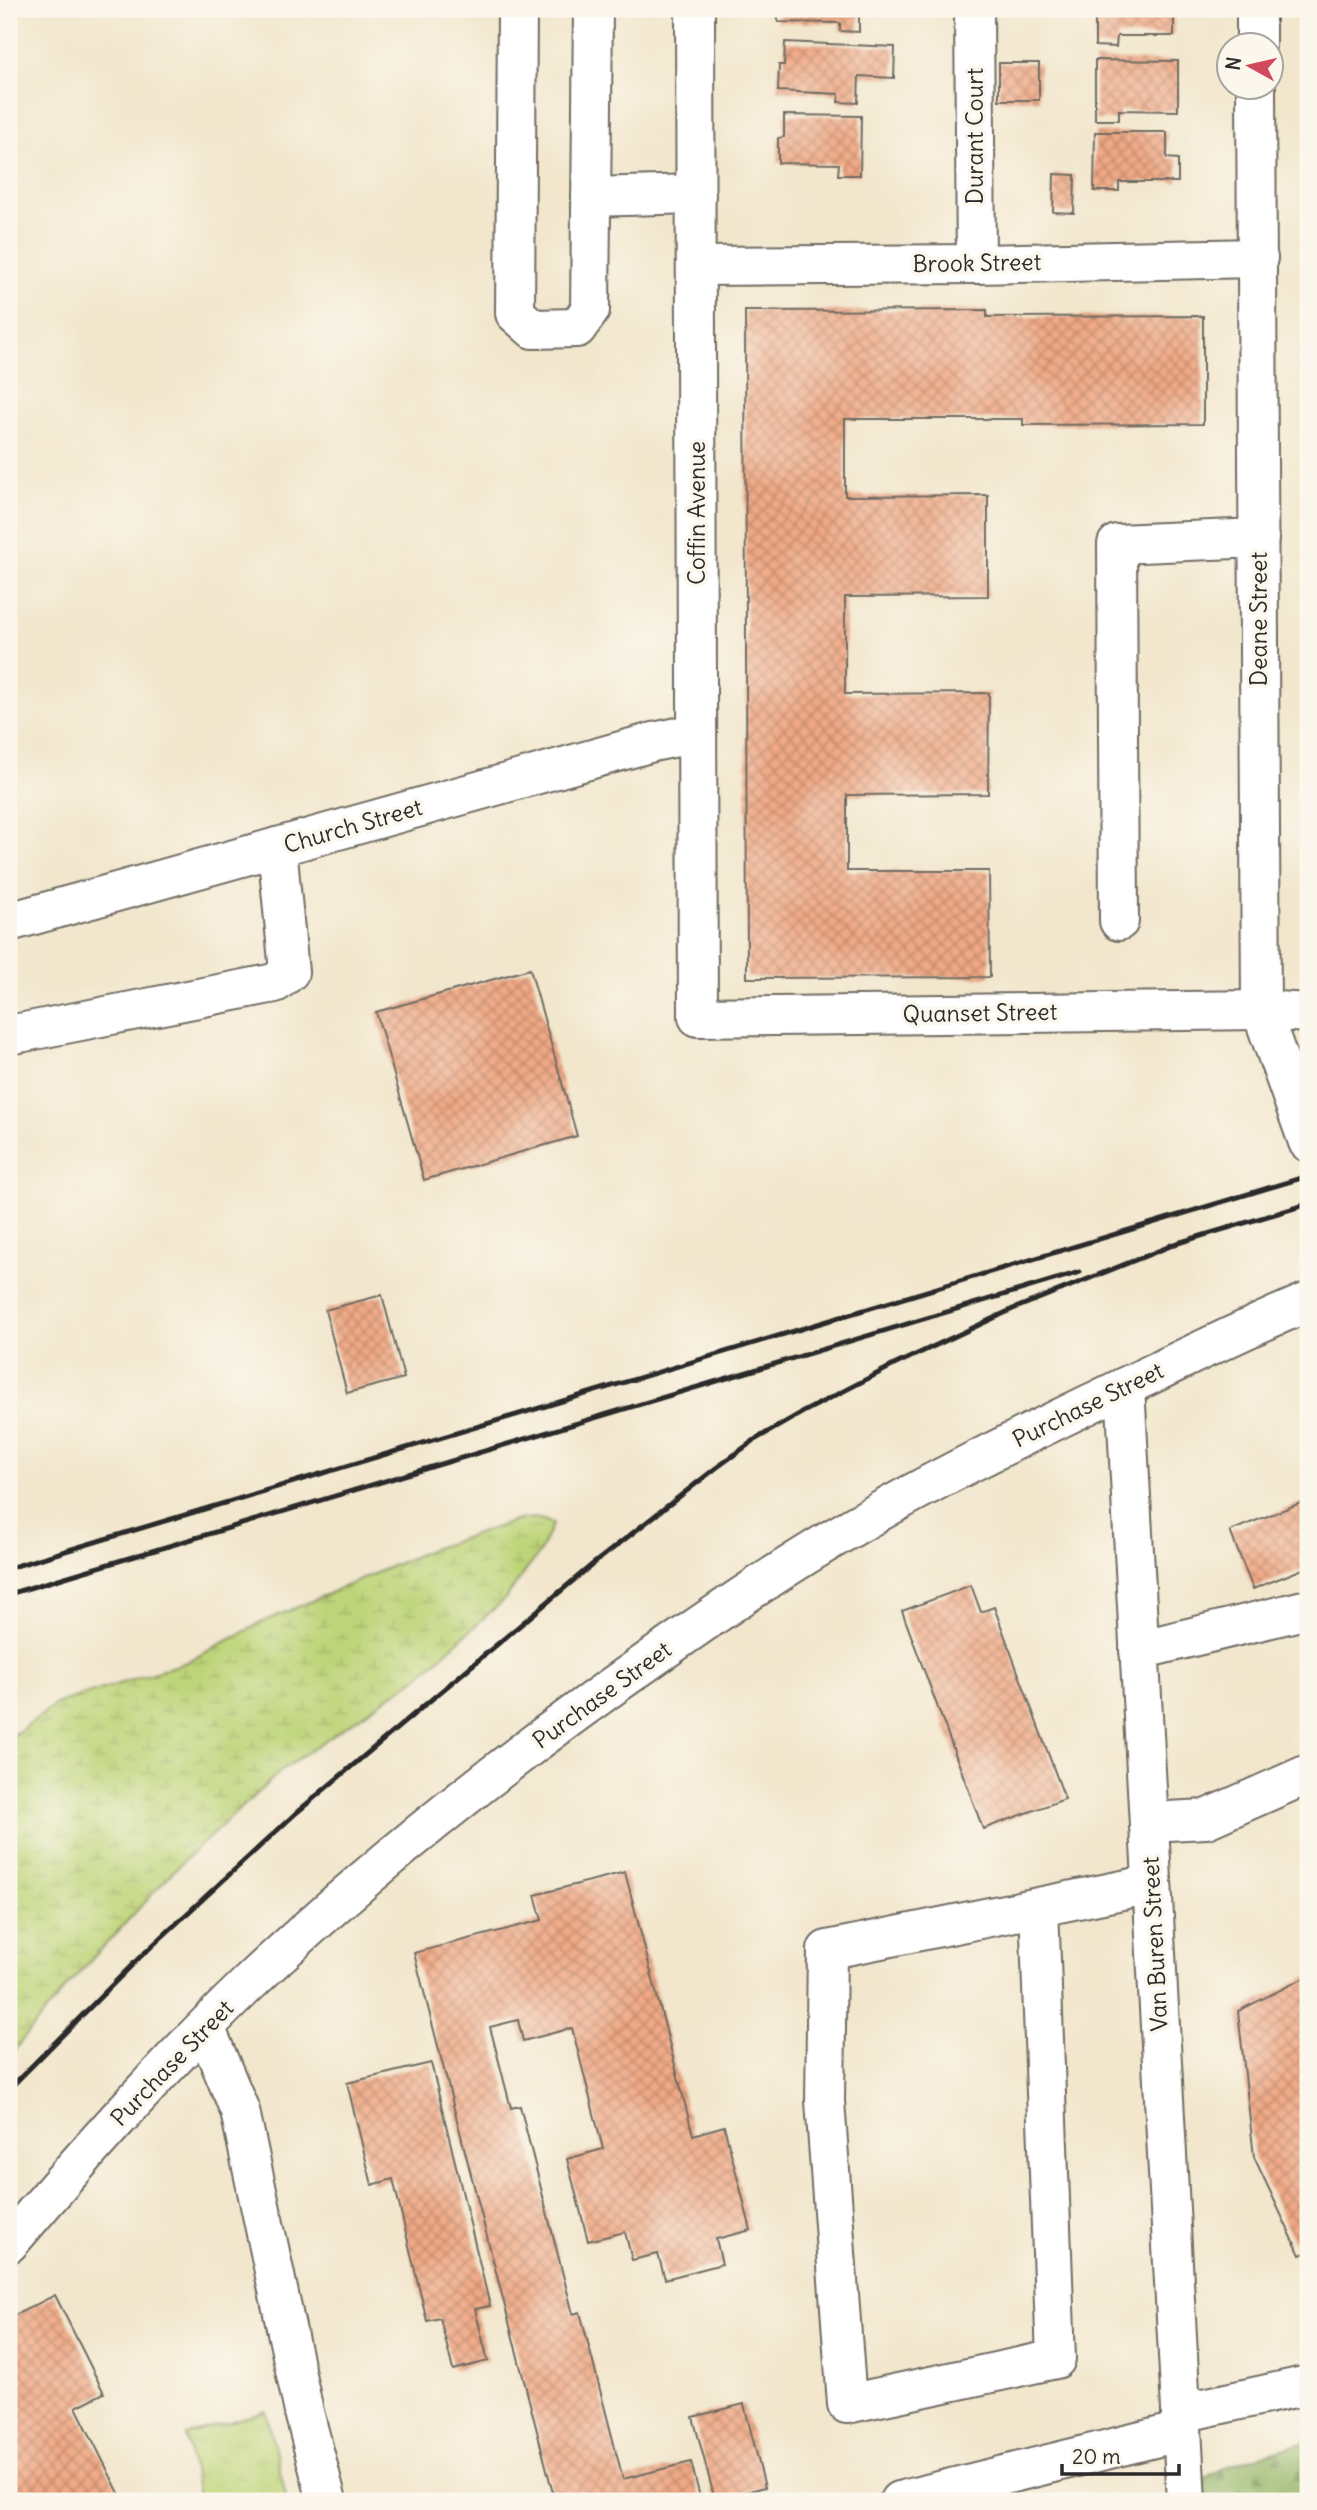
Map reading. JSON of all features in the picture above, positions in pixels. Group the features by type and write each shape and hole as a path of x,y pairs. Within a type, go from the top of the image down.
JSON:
{"main road":[{"path":"517,9 515,313 533,329 577,328 590,310 593,9"},
{"name":"Coffin Avenue","path":"695,9 698,1017"},
{"name":"Durant Court","path":"974,9 976,264"},
{"path":"1256,9 1256,32"},
{"name":"Deane Street","path":"1256,102 1261,1010 1308,1142"},
{"path":"591,197 696,194"},
{"name":"Brook Street","path":"696,265 976,264 1258,258"},
{"path":"1119,921 1117,544 1259,538"},
{"name":"Church Street","path":"9,922 653,742 697,733"},
{"path":"9,1035 275,984 289,972 277,847"},
{"name":"Quanset Street","path":"698,1017 1261,1010 1308,1013"},
{"name":"Purchase Street","path":"9,2243 124,2112 205,2027 313,1924 461,1800 550,1732 687,1634 855,1525 977,1460 1125,1387 1308,1302"},
{"name":"Van Buren Street","path":"1125,1387 1186,2501"},
{"path":"1139,1650 1308,1609"},
{"path":"1149,1822 1206,1819 1308,1774"},
{"path":"1039,1907 1056,2359 847,2404 825,2101 827,1950 1152,1884"},
{"path":"205,2027 240,2111 304,2412 327,2501"},
{"path":"899,2501 1308,2385"}],"green space":[{"path":"535,1518 553,1523 540,1552 504,1600 418,1677 283,1769 178,1866 70,1983 9,2056 9,1736 56,1704 187,1662 263,1622 429,1550 518,1520"},
{"path":"266,2411 287,2501 199,2501 186,2435"},
{"path":"1308,2441 1308,2501 1203,2501 1205,2478 1225,2467"}],"building":[{"path":"778,9 859,9 859,32 840,31 840,23 778,22"},
{"path":"1095,9 1174,9 1174,36 1117,36 1116,47 1095,46"},
{"path":"785,42 895,47 894,78 859,76 858,103 838,102 839,94 778,91 779,65 784,65"},
{"path":"1095,60 1178,61 1178,111 1119,110 1119,120 1095,120"},
{"path":"999,63 1039,63 1039,100 999,100"},
{"path":"784,115 861,116 860,175 838,175 839,164 778,163 778,138 784,137"},
{"path":"1095,132 1167,132 1167,158 1178,159 1178,182 1119,182 1119,191 1094,191"},
{"path":"1054,174 1075,175 1074,213 1053,212"},
{"path":"987,310 987,317 1203,316 1203,424 1023,425 1023,419 845,419 845,496 988,495 988,596 845,597 845,694 989,693 988,794 847,795 847,871 989,871 990,977 747,978 745,311"},
{"path":"530,969 577,1136 424,1180 376,1012"},
{"path":"382,1295 404,1378 347,1393 325,1310"},
{"path":"1308,1500 1308,1567 1253,1589 1230,1531"},
{"path":"971,1585 981,1612 994,1607 1065,1799 983,1829 902,1611"},
{"path":"625,1872 693,2135 724,2126 751,2230 716,2239 722,2264 665,2279 658,2254 632,2260 625,2232 588,2241 567,2159 603,2149 572,2028 523,2041 518,2020 490,2027 511,2108 520,2106 573,2314 580,2312 623,2479 691,2462 701,2501 555,2501 414,1953 542,1920 535,1895"},
{"path":"1308,1976 1308,2252 1300,2255 1254,2157 1238,2011"},
{"path":"431,2063 490,2306 475,2309 488,2361 453,2370 440,2318 427,2321 393,2179 372,2185 347,2083"},
{"path":"55,2295 104,2393 76,2407 123,2501 9,2501 9,2318"},
{"path":"744,2404 765,2487 715,2500 693,2417"}],"railway":[{"path":"9,1568 1308,1176"},
{"path":"1171,1245 1308,1204"},
{"path":"9,2089 139,1958 296,1813 593,1564 756,1439 896,1364 1013,1309 1178,1243"},
{"path":"9,1594 1080,1272"}]}
